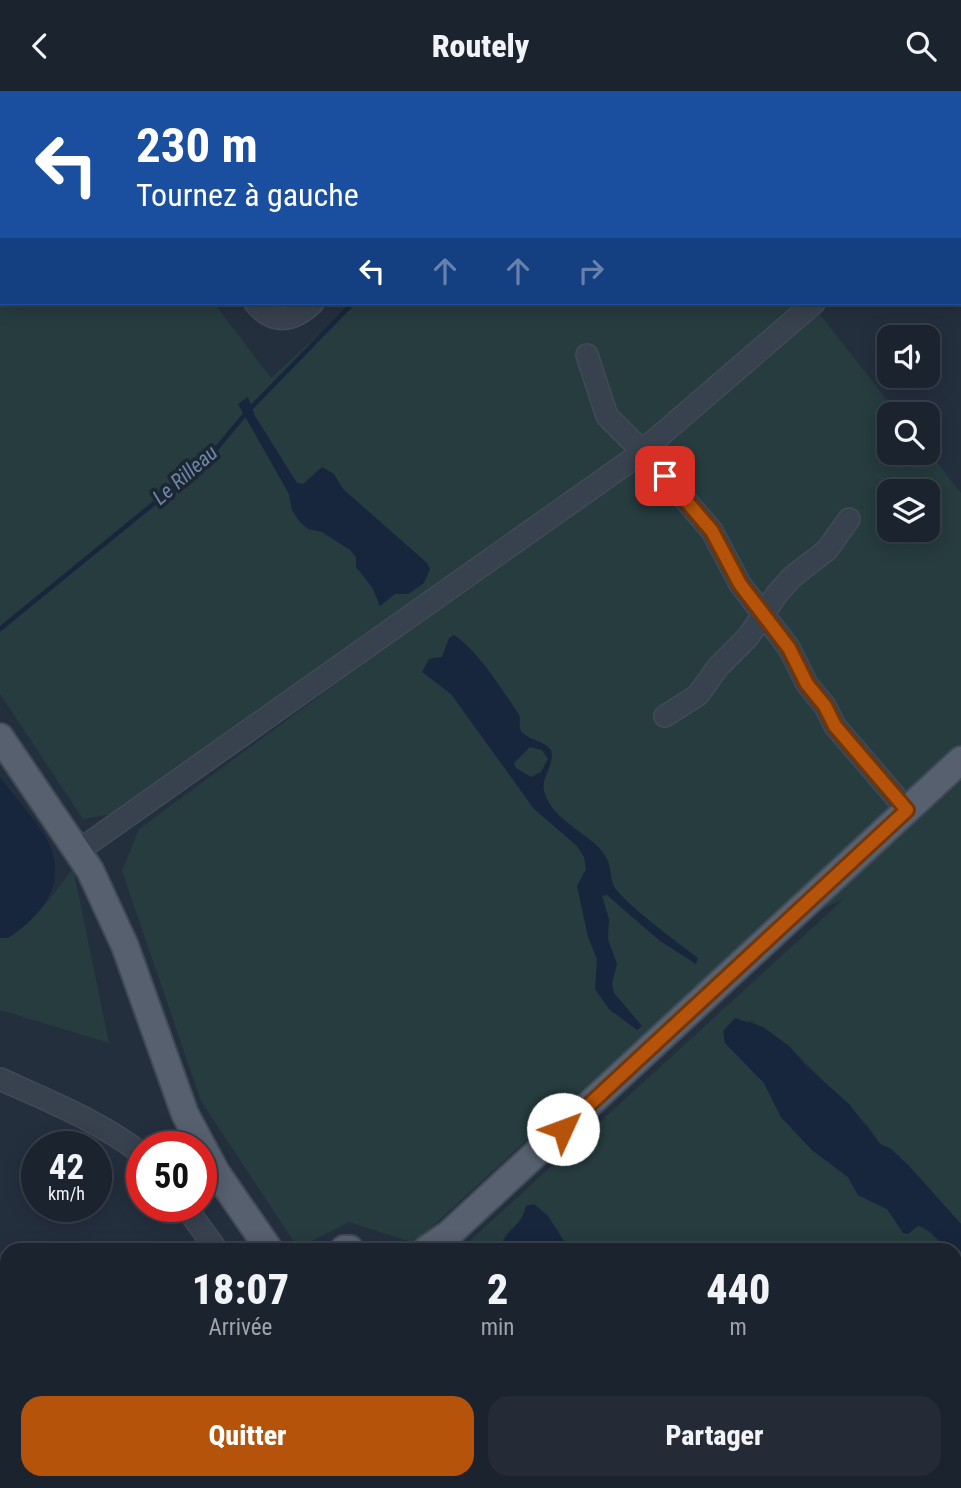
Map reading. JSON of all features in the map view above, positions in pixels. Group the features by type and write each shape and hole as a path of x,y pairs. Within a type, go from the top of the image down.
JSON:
{"main road":[{"path":"0,737 78,851 108,905 185,1114 216,1172 265,1243"},
{"path":"436,1243 961,760"}],"street":[{"path":"257,305 271,318 284,319 301,314 311,305"},
{"path":"78,851 642,451 812,305"},
{"path":"587,355 607,416 642,451"},
{"path":"651,493 654,484 665,476 712,531 740,584 789,648 807,684 825,706 835,726 907,810"},
{"path":"665,716 698,695 718,667 748,637 792,577 827,550 849,519"},
{"path":"0,1079 74,1111 126,1142"},
{"path":"197,1222 212,1243"}],"green space":[{"path":"0,305 216,305 271,378 351,305 813,305 889,402 877,402 877,465 939,465 961,493 961,1224 908,1165 880,1144 869,1127 789,1046 750,1020 725,1043 764,1083 781,1117 812,1150 848,1177 858,1195 887,1209 899,1223 916,1226 941,1243 565,1243 556,1228 524,1218 506,1234 502,1243 468,1243 845,898 731,954 414,1243 349,1222 308,1243 295,1243 201,1101 122,871 139,829 409,630 399,614 130,811 83,819 0,694"},
{"path":"73,868 109,1043 0,1010 0,938 20,930 30,921"}],"water":[{"path":"248,397 255,416 297,483 303,484 322,467 334,474 343,489 427,563 430,569 424,583 408,594 395,594 380,606 372,587 356,567 356,557 350,550 322,532 308,529 299,521 292,510 289,494 238,404"},
{"path":"454,635 463,642 489,671 519,715 523,733 551,750 551,761 544,781 548,800 566,822 602,851 609,863 615,888 654,925 698,958 696,964 660,941 607,895 602,896 609,919 608,939 617,964 612,983 614,993 642,1026 637,1030 609,1009 595,989 597,959 588,937 577,886 586,869 584,857 577,846 534,809 451,694 422,672 429,659 442,657 449,638","holes":["530,747 542,750 548,759 541,772 531,777 516,768 514,763"]},
{"path":"0,777 48,841 55,863 52,889 46,901 29,921 8,938 0,938"},
{"path":"735,1018 763,1027 789,1046 805,1065 849,1104 880,1144 890,1148 908,1165 961,1224 961,1243 941,1243 930,1231 919,1225 908,1234 903,1233 887,1209 858,1195 848,1177 812,1150 781,1117 764,1083 725,1043 723,1031"},
{"path":"534,1204 548,1216 565,1243 502,1243 522,1218 526,1206"}],"waterway":[{"name":"Le Rilleau","path":"0,629 206,461 247,412 351,305"}],"route":[{"path":"563,1129 907,810 835,726 825,706 807,684 789,648 740,584 712,531 665,476"}]}
